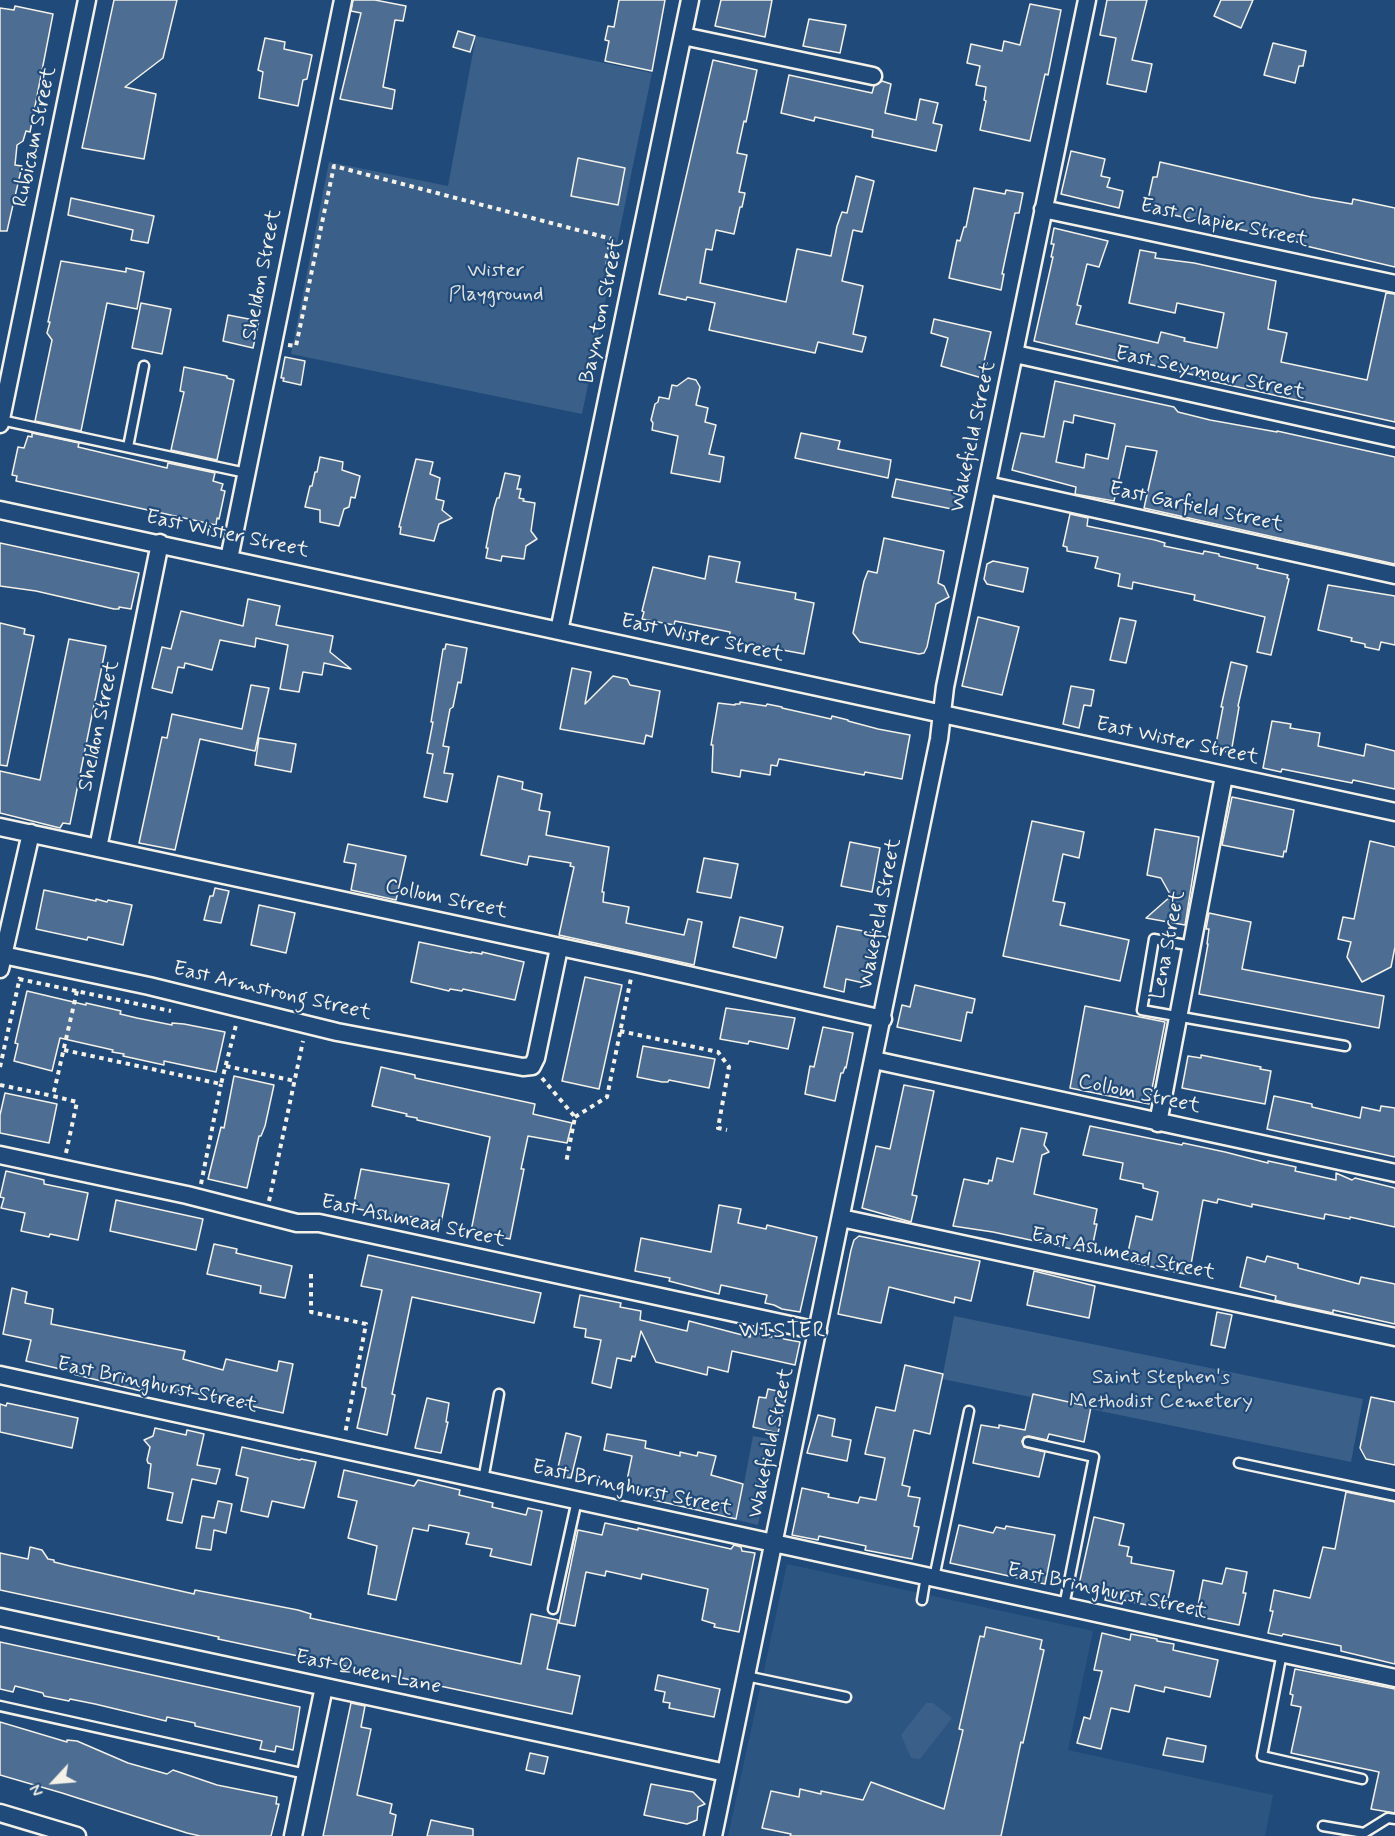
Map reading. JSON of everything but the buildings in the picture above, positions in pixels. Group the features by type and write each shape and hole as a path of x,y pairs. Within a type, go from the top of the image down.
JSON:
{"street":[{"name":"Rubicam Street","path":"0,422 87,0"},
{"name":"Sheldon Street","path":"229,559 343,0"},
{"name":"Baynton Street","path":"559,631 690,0"},
{"name":"Wakefield Street","path":"713,1836 937,751 945,687 1087,0"},
{"path":"683,36 873,76"},
{"name":"East Clapier Street","path":"1043,209 1395,284"},
{"name":"East Seymour Street","path":"1014,354 1395,438"},
{"name":"East Garfield Street","path":"987,485 1395,575"},
{"name":"East Wister Street","path":"0,510 1395,812"},
{"name":"Sheldon Street","path":"98,848 160,543"},
{"name":"Lena Street","path":"1158,1123 1224,776"},
{"name":"Collom Street","path":"0,827 635,963 882,1019"},
{"path":"1,962 31,833"},
{"path":"532,1066 536,1059 559,948"},
{"name":"East Armstrong Street","path":"1,962 24,960 149,986 337,1032 523,1067 532,1066"},
{"name":"Collom Street","path":"874,1060 1395,1173"},
{"name":"East Ashmead Street","path":"0,1155 187,1195 297,1223 319,1223 818,1331"},
{"name":"East Ashmead Street","path":"841,1218 1395,1337"},
{"name":"East Bringhurst Street","path":"0,1376 1395,1678"},
{"name":"East Queen Lane","path":"0,1617 726,1773"},
{"path":"293,1836 324,1687"},
{"path":"0,1812 77,1836"}],"lane":[{"path":"128,447 144,366"},
{"path":"0,422 246,473"},
{"path":"1192,946 1154,939 1142,1010 1345,1046"},
{"path":"483,1480 499,1394"},
{"path":"922,1600 930,1577 969,1411"},
{"path":"1028,1442 1094,1456 1064,1606"},
{"path":"1239,1463 1395,1496"},
{"path":"553,1609 577,1500"},
{"path":"1282,1653 1262,1756 1362,1779"},
{"path":"746,1676 846,1697"},
{"path":"0,1706 135,1738 306,1774"},
{"path":"1323,1826 1364,1833 1388,1818 1395,1819"}],"path":[{"path":"273,341 296,346 334,166 612,238 605,262 634,271"},
{"path":"0,1067 24,960"},
{"path":"566,1163 575,1117 607,1097 635,963"},
{"path":"53,1096 76,991"},
{"path":"201,1187 221,1084 236,1025"},
{"path":"620,1031 718,1052 729,1067 718,1128 727,1130"},
{"path":"279,1206 269,1201 304,1040"},
{"path":"64,1050 221,1084"},
{"path":"226,1066 295,1081"},
{"path":"532,1066 575,1117"},
{"path":"0,1085 77,1102 65,1157"},
{"path":"311,1274 311,1312 366,1324 342,1449"}],"shaded area":[{"path":"787,1564 1093,1631 1068,1750 1273,1795 1265,1836 728,1836"}],"green space":[{"name":"Wister Playground","path":"476,36 652,73 582,414 291,354 329,162 448,186"},
{"name":"Saint Stephen's Methodist Cemetery","path":"954,1316 1363,1399 1351,1462 942,1379"},
{"path":"753,1436 775,1440 758,1525 737,1520"},
{"path":"926,1703 933,1703 952,1718 920,1759 911,1758 901,1735"}],"district":[{"name":"WISTER","path":"783,1332"}]}
